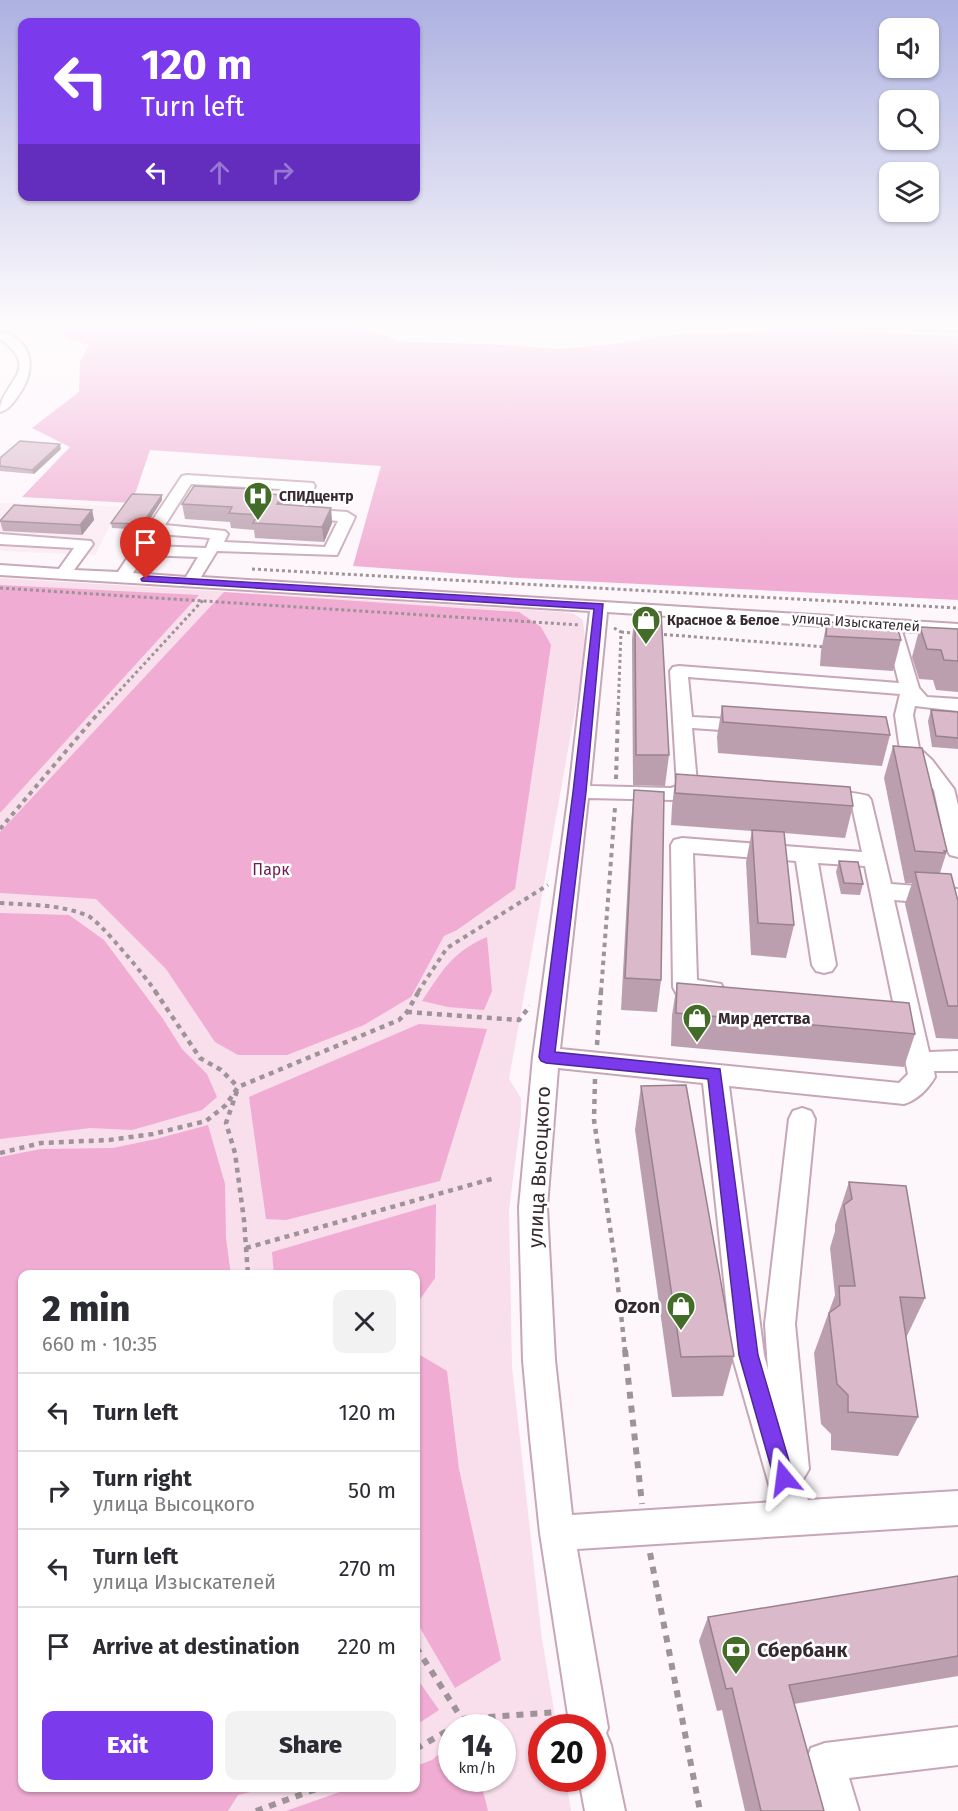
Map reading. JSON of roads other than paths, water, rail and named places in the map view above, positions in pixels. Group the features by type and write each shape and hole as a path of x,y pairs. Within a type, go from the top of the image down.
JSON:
{"street":[{"path":"123,577 187,479 308,486 294,513 347,517 331,552 142,550"},
{"path":"156,529 220,534 191,582"},
{"path":"0,538 85,544 63,574"},
{"name":"улица Изыскателей","path":"0,570 191,582 606,621 892,625 958,629"},
{"name":"улица Высоцкого","path":"587,1714 557,1533 539,1360 534,1196 546,1057 579,792 606,621"},
{"path":"892,625 910,689 922,702 958,705"},
{"path":"687,789 679,671 910,689"},
{"path":"910,689 904,715 910,750 926,764 944,789 954,816 958,850"},
{"path":"682,722 765,727"},
{"path":"884,735 908,736"},
{"path":"579,792 673,794 687,789 722,791"},
{"path":"546,1057 904,1094 922,1077 861,800 803,796"},
{"path":"731,992 685,987 682,845 875,860"},
{"path":"806,855 825,965"},
{"path":"881,891 958,897"},
{"path":"884,1009 907,1012"},
{"path":"919,1062 958,1061"},
{"path":"715,1074 748,1355 796,1518"},
{"path":"796,1518 780,1324 802,1119"},
{"path":"557,1533 958,1508"},
{"path":"839,1811 825,1762 958,1746"},
{"path":"601,1792 605,1811"}],"place":[{"name":"СПИДцентр","path":"258,522"},
{"name":"Красное & Белое","path":"646,646"},
{"name":"Мир детства","path":"697,1044"},
{"name":"Ozon","path":"681,1332"},
{"name":"Сбербанк","path":"736,1676"}],"park label":[{"name":"Парк","path":"271,869"}]}
